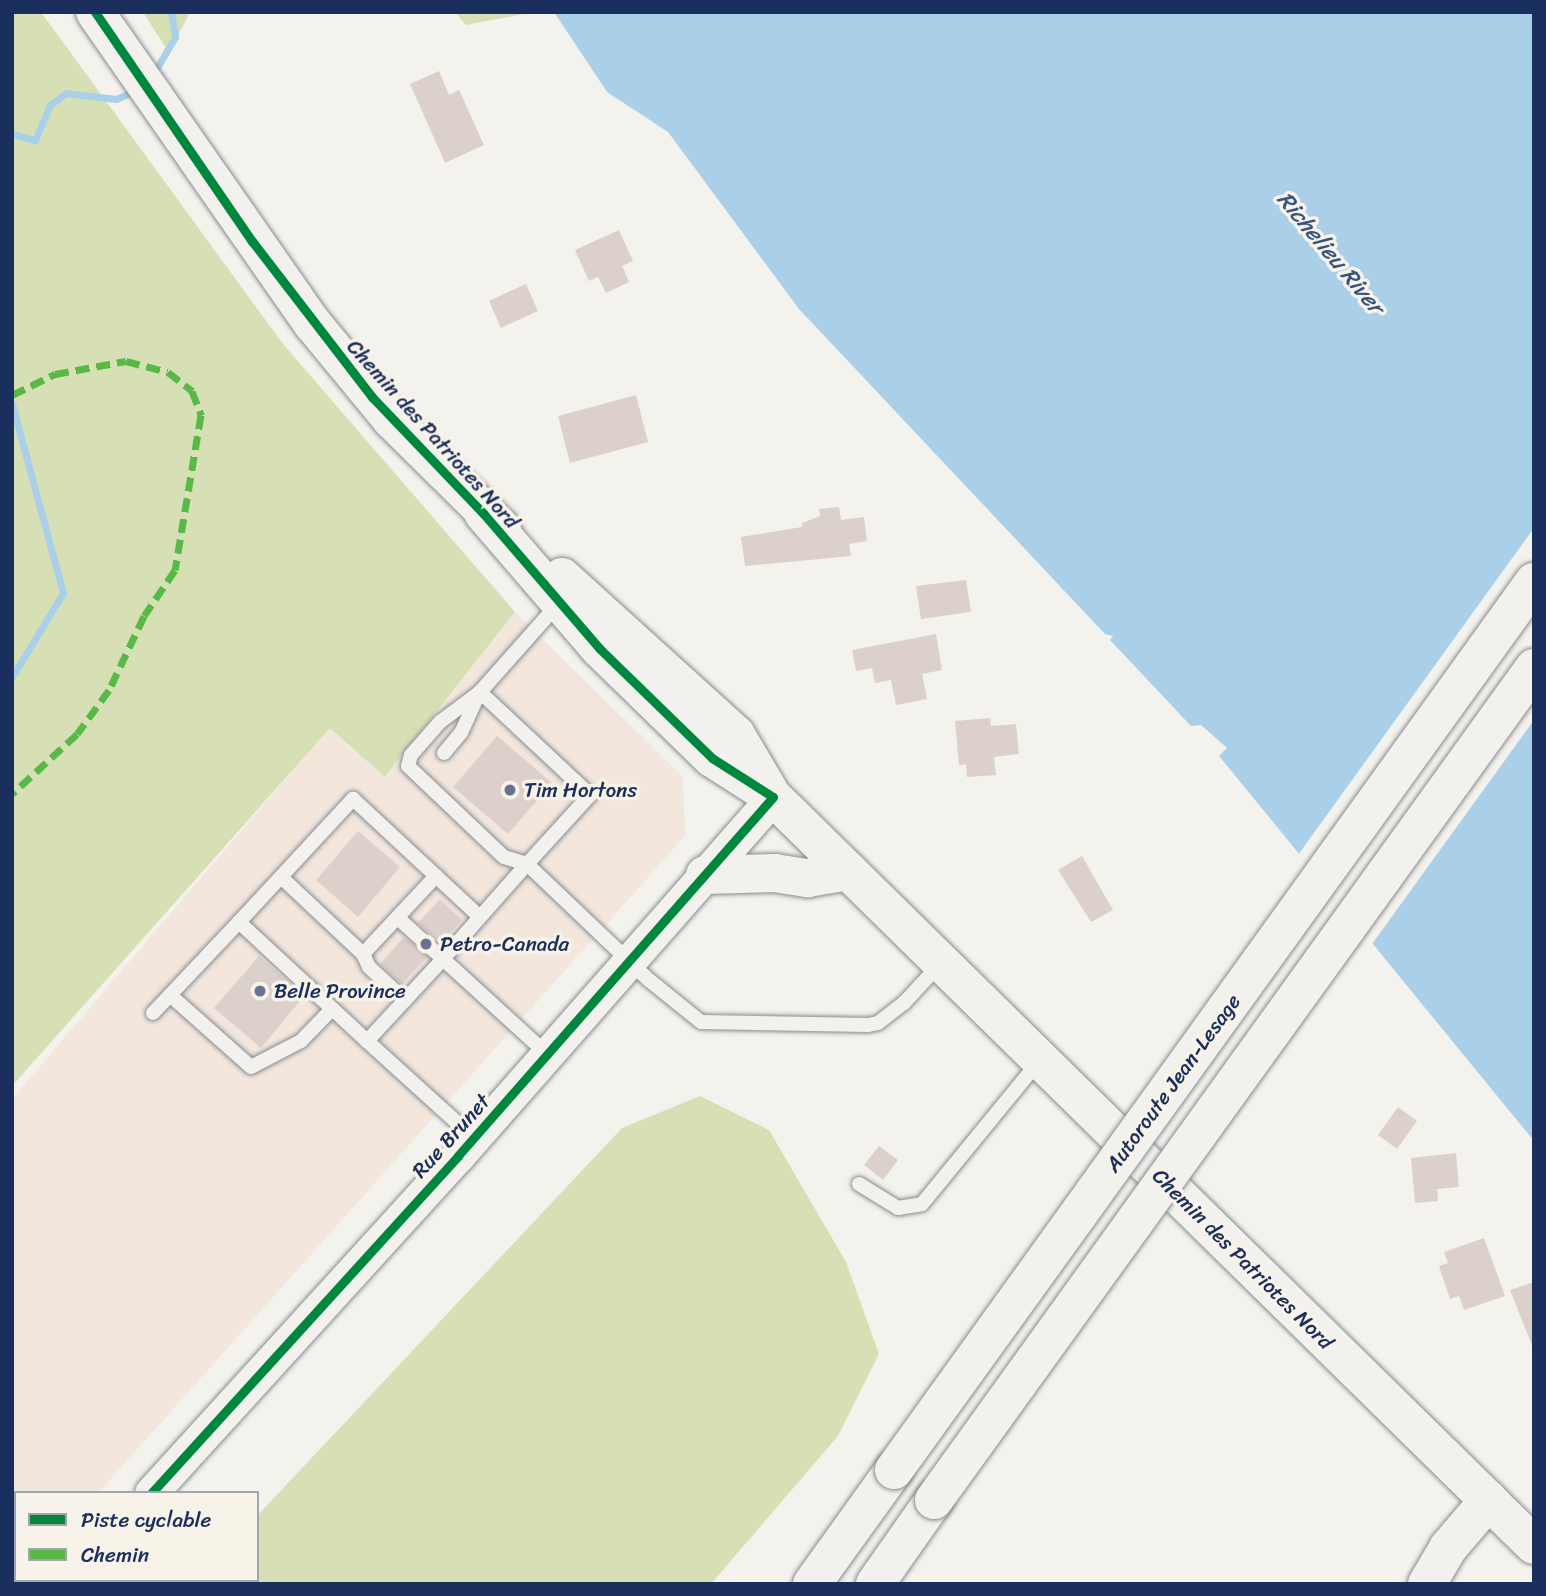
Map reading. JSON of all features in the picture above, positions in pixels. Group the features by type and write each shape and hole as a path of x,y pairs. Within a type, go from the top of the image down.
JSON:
{"main road":[{"name":"Chemin des Patriotes Nord","path":"95,12 333,349 391,419 482,513 567,594 736,735 773,797 1534,1545"},
{"name":"Autoroute Jean-Lesage","path":"813,1584 1534,582"},
{"path":"875,1584 1534,668"},
{"path":"705,875 775,873 808,878 848,871"},
{"path":"1427,1584 1448,1548 1489,1500"}],"street":[{"name":"Rue Brunet","path":"153,1491 474,1138 773,797"}],"lane":[{"path":"567,594 480,692 440,722 411,755 408,766 504,857 527,864 629,961 701,1021 868,1025 878,1023 904,1003 941,963"},
{"path":"444,753 461,733 480,692"},
{"path":"367,1041 590,795 480,692"},
{"path":"153,1013 353,800 479,916"},
{"path":"363,954 436,876"},
{"path":"281,877 363,954 369,967 405,1000"},
{"path":"398,918 547,1054"},
{"path":"239,922 474,1138"},
{"path":"170,995 251,1068 301,1041 332,1009"},
{"path":"859,1184 898,1208 922,1204 1041,1059"}],"shaded area":[{"path":"515,612 683,777 685,836 100,1491 14,1491 16,1582 12,1584 12,1099 330,727 386,777"}],"green space":[{"path":"12,12 41,12 283,344 515,612 385,777 330,728 12,1086"},
{"path":"143,12 190,12 169,53"},
{"path":"455,12 534,12 466,25"},
{"path":"700,1096 769,1130 846,1262 879,1354 838,1436 711,1584 194,1584 259,1582 259,1514 622,1128"}],"water":[{"name":"Richelieu River","path":"554,12 1534,12 1534,1141 1219,756 1227,748 1201,725 1191,726 1110,640 1113,636 1105,634 799,309 668,132 607,92"}],"pier":[{"path":"1534,528 1534,720 1372,944 1298,855"}],"building":[{"path":"439,71 449,95 459,90 484,145 445,163 410,84"},
{"path":"619,230 633,261 622,266 629,282 606,293 598,277 589,281 575,250"},
{"path":"526,284 538,311 501,328 489,301"},
{"path":"636,395 648,442 570,463 558,416"},
{"path":"839,507 841,520 864,517 867,541 849,544 851,556 745,566 741,537 802,527 802,523 820,516 819,509"},
{"path":"966,580 971,612 921,619 916,586"},
{"path":"936,634 942,670 922,674 927,699 896,705 891,680 875,683 872,668 856,671 852,650"},
{"path":"990,718 991,726 1016,724 1019,754 994,757 996,775 967,777 966,764 959,765 955,721"},
{"path":"497,736 552,783 508,834 453,787"},
{"path":"358,831 400,867 358,917 316,880"},
{"path":"1082,856 1113,910 1091,922 1058,870"},
{"path":"440,899 462,920 440,943 418,923"},
{"path":"404,937 427,957 402,984 380,964"},
{"path":"259,956 304,996 261,1048 214,1008"},
{"path":"1398,1107 1417,1121 1397,1149 1378,1135"},
{"path":"879,1146 898,1160 883,1180 864,1165"},
{"path":"1456,1153 1459,1187 1437,1189 1438,1201 1415,1203 1411,1158"},
{"path":"1484,1238 1505,1296 1464,1310 1459,1296 1450,1299 1439,1266 1448,1263 1444,1252"},
{"path":"1534,1282 1534,1348 1533,1348 1510,1290"}],"waterway":[{"path":"152,76 175,37 171,12"},
{"path":"12,134 35,140 50,105 66,93 116,99 135,91"},
{"path":"12,404 63,593 12,677"}],"marked path":[{"path":"12,395 55,374 126,361 168,372 192,391 201,415 175,570 144,616 109,690 77,734 12,794"}],"cycle path":[{"path":"95,12 252,241 372,397 483,513 600,649 712,758 773,797 458,1156 153,1491"}],"place":[{"name":"Tim Hortons","path":"510,790"},
{"name":"Petro-Canada","path":"426,944"},
{"name":"Belle Province","path":"260,991"}]}
